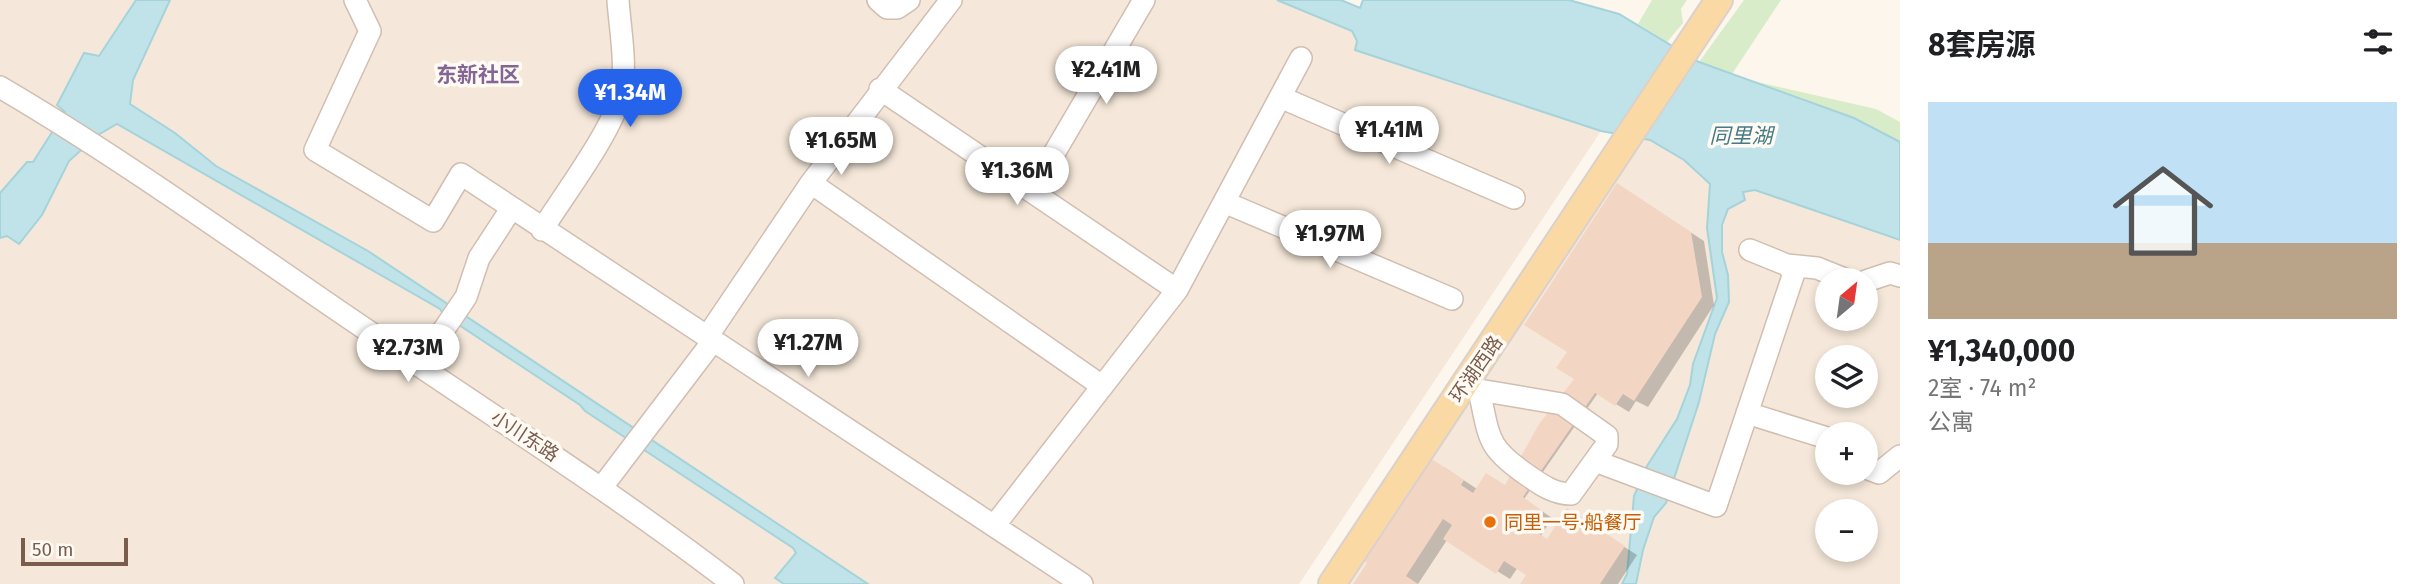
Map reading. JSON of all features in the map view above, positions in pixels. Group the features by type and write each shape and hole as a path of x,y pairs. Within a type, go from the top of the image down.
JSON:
{"main road":[{"name":"环湖西路","path":"1332,584 1473,386 1617,154 1719,0"}],"street":[{"path":"355,0 370,31 315,150 433,221 461,174 510,209 1082,584"},
{"path":"542,230 612,118 621,93 623,65 618,0"},
{"path":"878,0 887,8 897,8 909,0"},
{"path":"603,487 635,447 710,339 811,183 880,89 903,65 951,0"},
{"path":"1032,191 1144,0"},
{"path":"994,526 1177,290 1301,58"},
{"name":"小川东路","path":"0,87 106,152 419,366 603,487 733,584"},
{"path":"880,89 1177,290"},
{"path":"1280,97 1514,198"},
{"path":"811,183 1102,386"},
{"path":"1224,202 1452,299"},
{"path":"419,366 447,321 466,297 479,258 510,209"},
{"path":"1750,250 1787,264 1816,268"},
{"path":"1595,461 1716,506 1794,273 1787,264"},
{"path":"1878,277 1890,273 1900,276"},
{"path":"1473,386 1562,404 1607,436 1607,444 1571,494 1547,488 1501,457 1489,436 1473,386"},
{"path":"1747,414 1815,434"},
{"path":"1878,473 1900,456"}],"shaded area":[{"path":"0,0 136,0 98,56 83,53 57,104 65,112 33,162 27,162 0,193"},
{"path":"170,0 1277,0 1352,32 1358,41 1355,50 1601,131 1299,584 0,584 0,238 42,215 69,161 98,135"},
{"path":"1636,138 1650,140 1684,160 1700,177 1719,190 1755,190 1900,240 1900,584 1339,584"}],"green space":[{"path":"1652,0 1687,0 1681,9 1683,23 1667,42 1638,24"},
{"path":"1744,0 1781,0 1732,74 1699,62"},
{"path":"1744,79 1876,109 1900,122 1900,142 1854,118"}],"water":[{"path":"136,0 170,0 133,80 130,104 175,133 216,166 368,251 868,584 784,584 775,578 796,553 793,548 585,411 580,405 444,315 440,309 117,124 98,135 69,161 42,215 19,244 7,236 0,238 0,193 27,162 33,162 65,112 57,105 84,53 99,56"},
{"name":"同里湖","path":"1277,0 1341,0 1360,8 1363,0 1569,0 1619,14 1699,62 1854,118 1900,142 1900,240 1755,190 1743,192 1745,200 1728,209 1722,225 1722,252 1728,275 1729,302 1715,334 1699,402 1666,503 1654,517 1643,550 1636,584 1622,584 1627,574 1634,496 1647,466 1677,419 1717,298 1707,228 1710,184 1684,160 1650,140 1601,131 1355,50 1357,41 1352,31"}],"building":[{"path":"1617,183 1691,232 1702,297 1634,401 1623,394 1615,406 1595,393 1523,497 1540,509 1529,527 1547,539 1567,508 1625,546 1600,584 1520,584 1526,575 1504,561 1496,574 1443,539 1452,525 1443,519 1406,576 1418,584 1353,584 1367,563 1363,560 1430,458 1464,480 1461,485 1473,493 1486,473 1505,485 1539,424 1574,379 1556,368 1567,352 1524,325"}],"place":[{"name":"同里一号·船餐厅","path":"1490,522"}],"district":[{"name":"东新社区","path":"478,75"}]}
